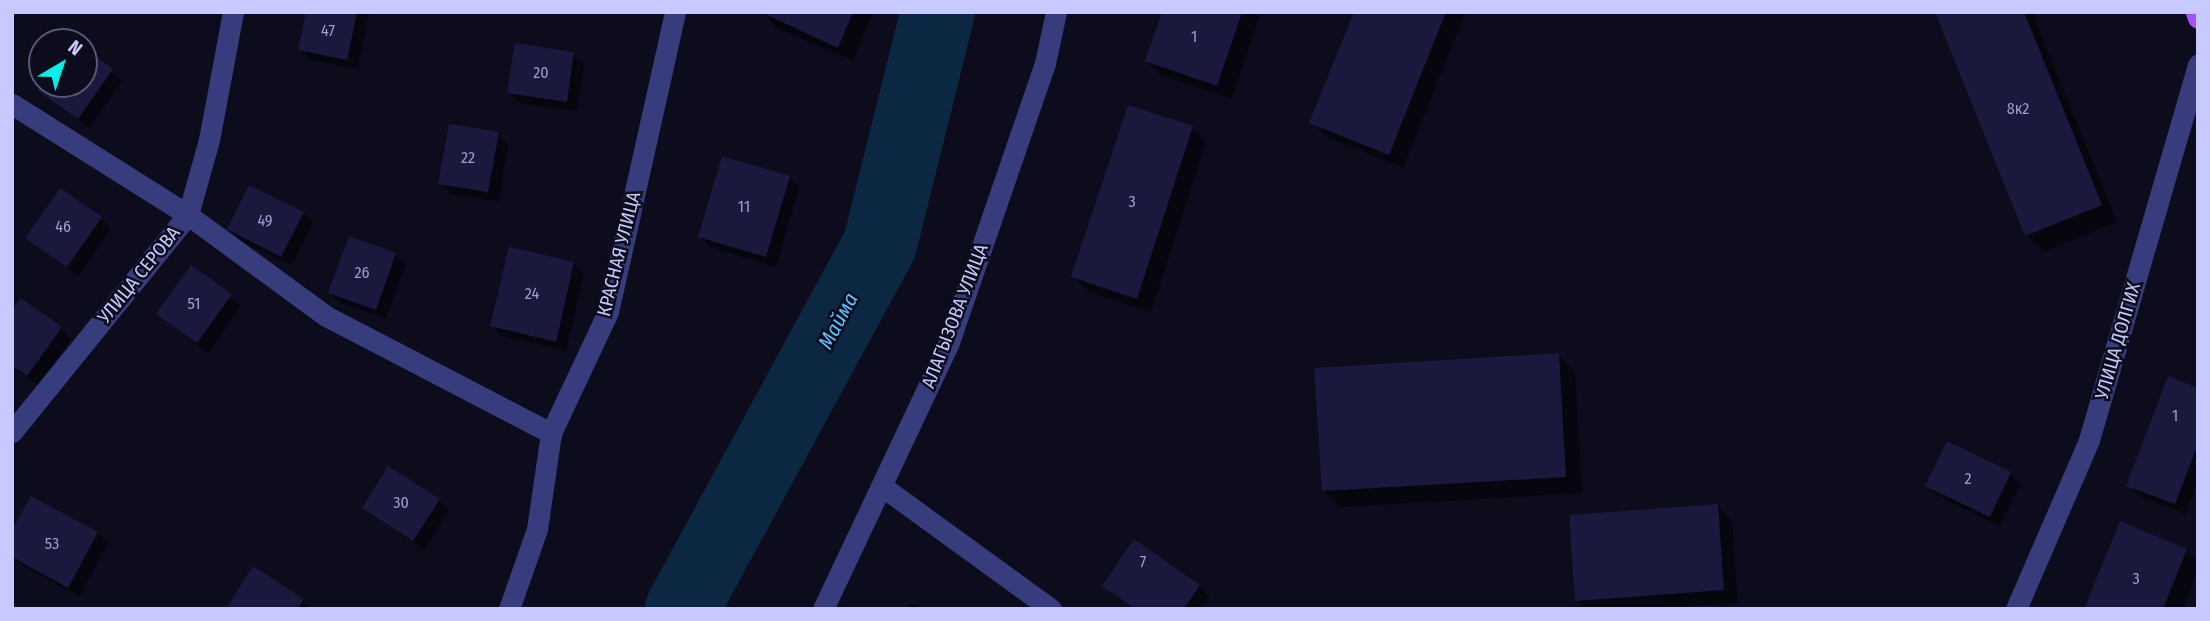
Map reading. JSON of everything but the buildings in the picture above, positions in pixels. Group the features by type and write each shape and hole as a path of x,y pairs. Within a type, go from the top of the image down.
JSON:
{"main road":[{"path":"2196,12 2198,18"}],"street":[{"name":"УЛИЦА СЕРОВА","path":"12,432 188,215 209,140 233,12"},
{"name":"КРАСНАЯ УЛИЦА","path":"509,609 537,529 551,433 608,312 675,12"},
{"name":"АЛАГЫЗОВА УЛИЦА","path":"823,609 949,342 1045,63 1056,12"},
{"name":"УЛИЦА ДОЛГИХ","path":"2016,609 2089,440 2198,65"},
{"path":"12,104 188,215 326,316 551,433"},
{"path":"883,486 1051,609"}],"waterway":[{"name":"Майма","path":"682,609 880,244 938,12"}]}
